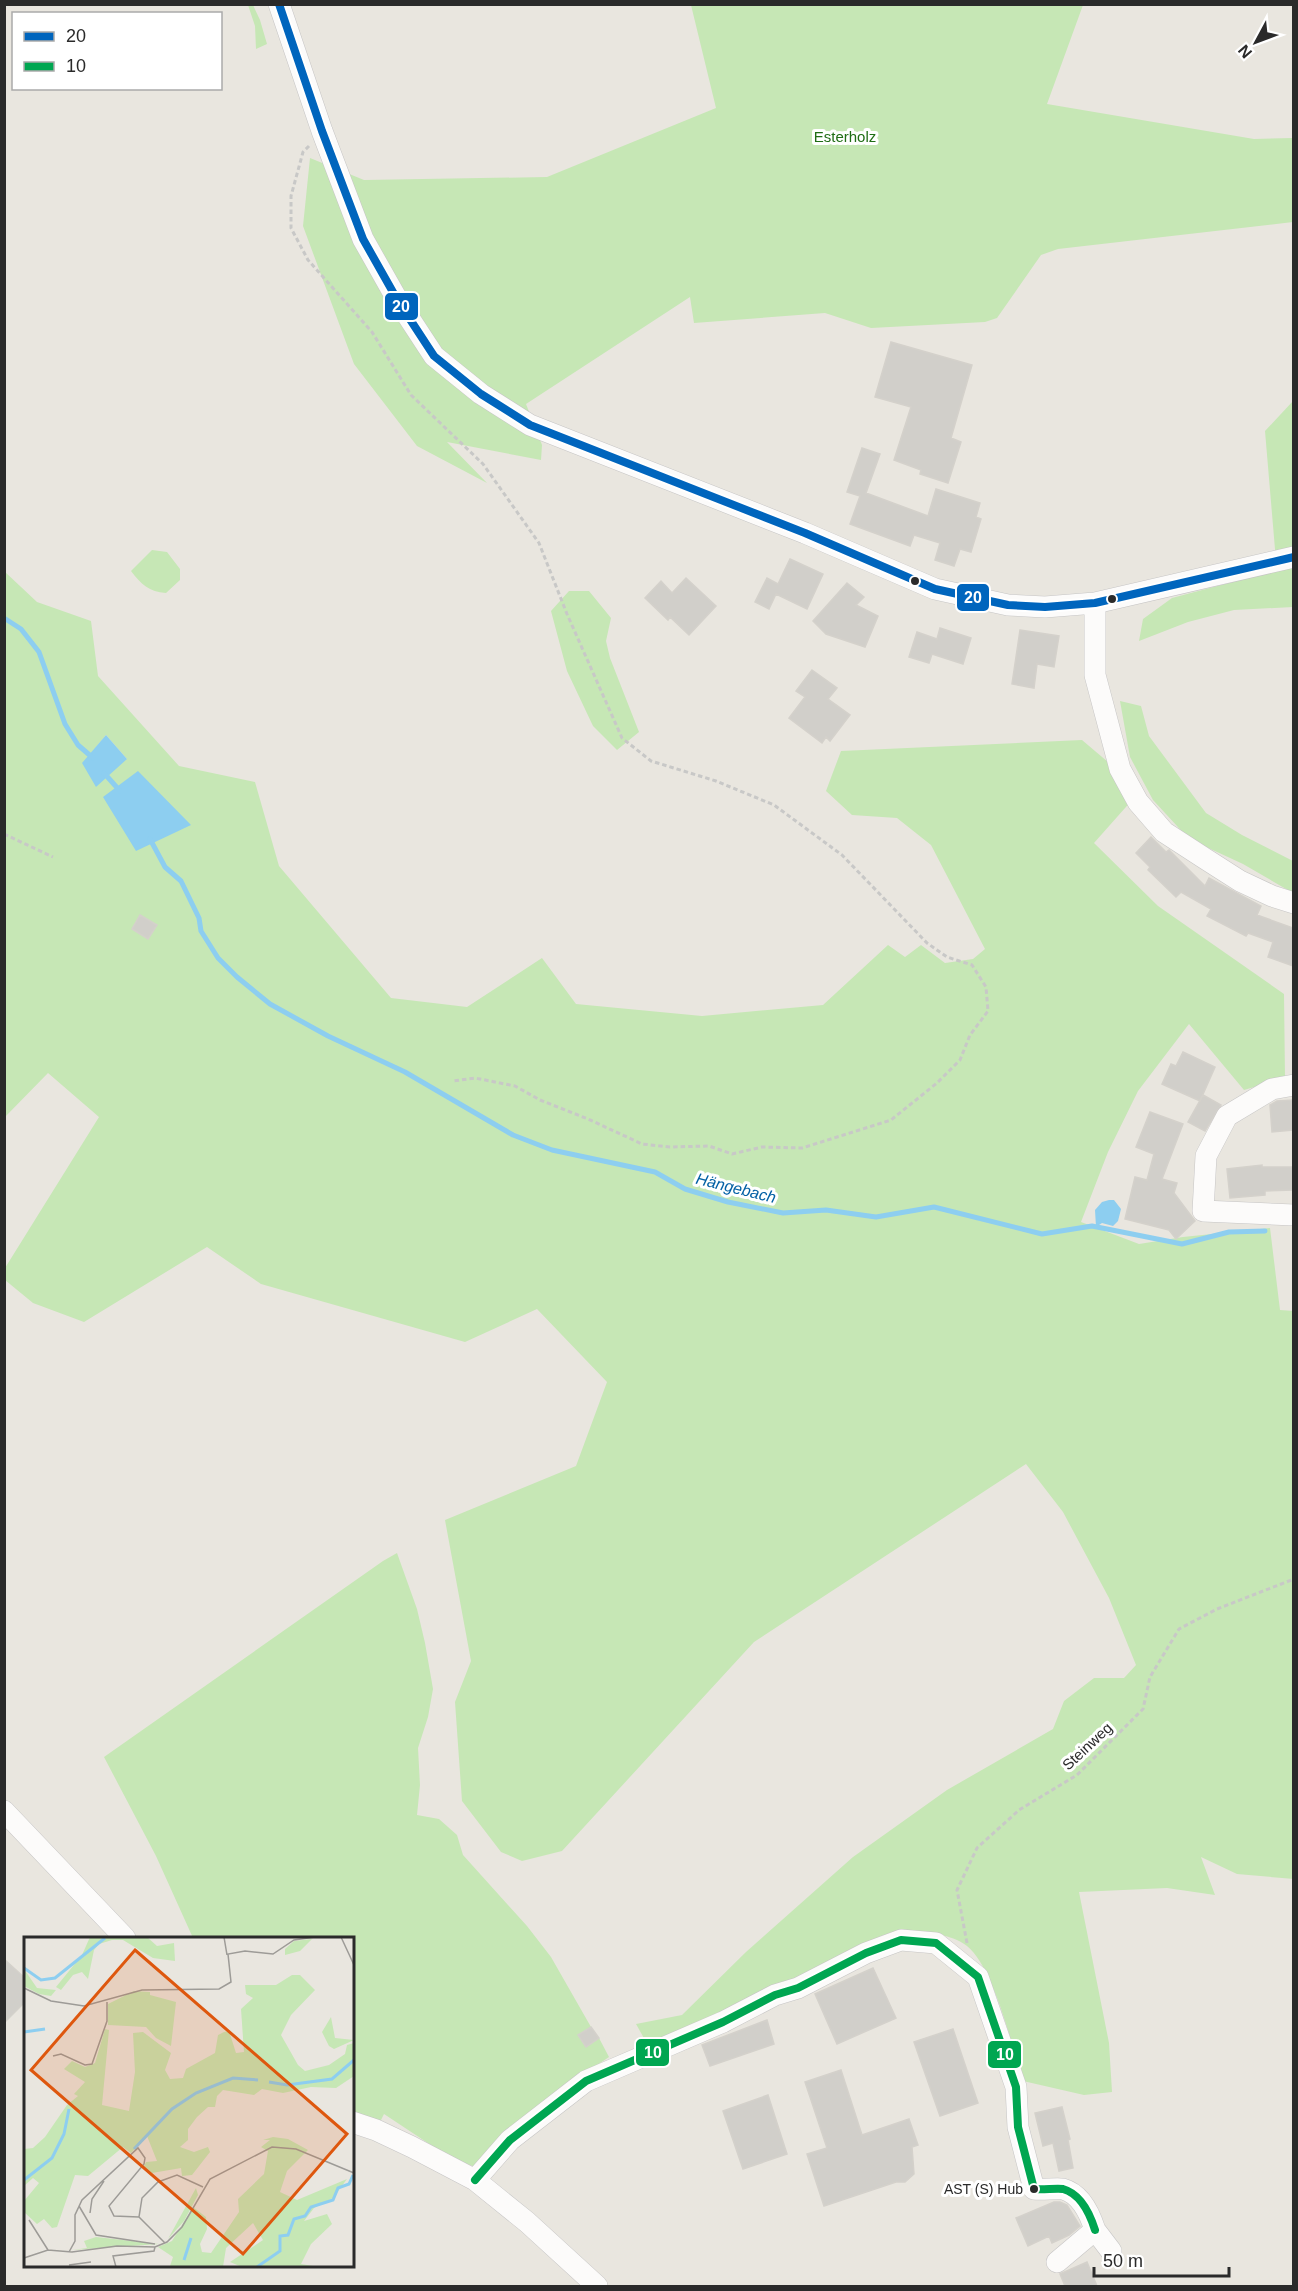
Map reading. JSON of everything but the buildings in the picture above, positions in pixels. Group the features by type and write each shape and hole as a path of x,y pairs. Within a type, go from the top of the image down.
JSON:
{"street":[{"path":"279,4 322,131 363,239 398,301 434,356 481,394 530,425 805,533 935,589 1008,605 1045,607 1095,603 1293,557"},
{"path":"1095,603 1095,675 1120,769 1138,802 1164,832 1240,881 1293,903"},
{"path":"1293,1085 1272,1089 1227,1116 1206,1156 1203,1210 1293,1215"},
{"path":"4,1811 124,1937"},
{"path":"475,2180 510,2140 586,2082 723,2022 774,1995 798,1988 866,1953 901,1940 936,1943 978,1977 1017,2087 1018,2127 1034,2189 1052,2191 1062,2189 1073,2194 1083,2204 1095,2230 1111,2251"},
{"path":"354,2123 412,2146 475,2180 597,2286"},
{"path":"1057,2262 1095,2230"}],"path":[{"path":"322,131 303,152 291,196 291,228 308,260 372,332 411,395 483,464 538,543 622,738 651,761 716,781 774,805 842,855 927,943 947,957 972,965 986,987 988,1011 970,1035 960,1060 938,1083 891,1120 802,1148 762,1147 732,1154 709,1146 670,1147 642,1144 540,1100 515,1086 475,1078 453,1081"},
{"path":"4,834 53,857"},
{"name":"Steinweg","path":"972,1972 957,1890 978,1848 1019,1810 1077,1775 1143,1709 1150,1677 1179,1629 1216,1609 1293,1579"}],"green space":[{"path":"248,5 253,5 267,44 256,49 255,26"},
{"name":"Esterholz","path":"691,5 1083,5 1047,104 1254,139 1293,138 1293,222 1058,249 1041,255 997,318 985,322 871,328 825,313 694,323 690,297 526,404 542,445 541,460 447,442 487,483 417,446 354,364 303,226 310,158 364,180 547,177 716,108"},
{"path":"1293,401 1293,557 1276,561 1265,431"},
{"path":"152,550 167,552 180,569 180,580 166,593 146,586 131,571"},
{"path":"1293,566 1293,607 1234,610 1188,622 1139,641 1143,619 1172,598"},
{"path":"4,571 37,602 91,621 98,676 179,766 255,782 279,866 391,998 467,1007 542,958 576,1004 702,1016 823,1005 888,945 905,957 921,945 945,963 973,959 985,949 931,845 897,818 852,815 826,791 841,751 1082,740 1141,790 1094,843 1158,906 1284,994 1285,1078 1244,1090 1189,1024 1138,1091 1108,1152 1081,1222 1139,1244 1270,1228 1280,1310 1294,1311 1294,1879 1237,1874 1201,1857 1215,1895 1167,1888 1079,1892 1109,2043 1112,2092 1084,2095 1023,2081 994,1989 977,1957 967,1946 953,1938 921,1932 905,1931 649,2047 636,2024 682,2015 746,1952 853,1857 947,1790 1053,1729 1064,1701 1094,1678 1124,1678 1136,1665 1109,1598 1063,1512 1026,1464 754,1642 562,1851 522,1861 501,1852 462,1801 455,1702 471,1661 445,1520 576,1466 607,1382 537,1309 465,1342 261,1284 207,1247 84,1322 33,1303 5,1280 5,1268 99,1117 48,1073 5,1117","holes":["106,735 127,759 83,763"]},
{"path":"569,591 589,591 611,618 606,641 610,658 639,732 617,750 593,726 567,671 551,611"},
{"path":"1120,701 1141,706 1149,736 1206,813 1242,835 1293,861 1293,893 1243,864 1189,839 1153,800 1130,757"},
{"path":"397,1553 417,1609 433,1689 428,1717 418,1748 420,1785 417,1815 439,1819 457,1835 463,1855 527,1926 551,1957 591,2027 578,2035 586,2047 599,2038 609,2057 541,2103 514,2125 476,2167 455,2161 384,2114 376,2130 354,2122 354,1937 193,1937 156,1856 104,1757"}],"water":[{"path":"106,735 127,759 96,787 82,763"},
{"path":"138,771 191,825 136,851 103,797"},
{"path":"1114,1200 1121,1209 1118,1221 1113,1226 1102,1223 1096,1227 1095,1210 1102,1202"}],"waterway":[{"path":"4,618 21,629 39,652 65,724 78,745 93,758"},
{"path":"104,773 120,791"},
{"name":"Hängebach","path":"150,839 165,867 181,881 199,918 201,931 218,958 270,1004 328,1036 405,1072 513,1135 552,1150 655,1172 685,1189 728,1202 783,1213 826,1210 876,1217 934,1207 1042,1234 1092,1226 1182,1244 1229,1232 1265,1231"}],"transit line":[{"name":"20","path":"279,4 322,131 363,239 398,301 434,356 481,394 530,425 805,533 935,589 1008,605 1045,607 1095,603 1294,557"},
{"name":"10","path":"475,2180 510,2140 586,2081 723,2022 775,1995 798,1988 866,1953 901,1940 936,1943 978,1977 1016,2087 1018,2127 1034,2189 1063,2189 1075,2195 1087,2211 1095,2230"}],"place":[{"name":"AST (S) Hub","path":"1034,2189"}]}
